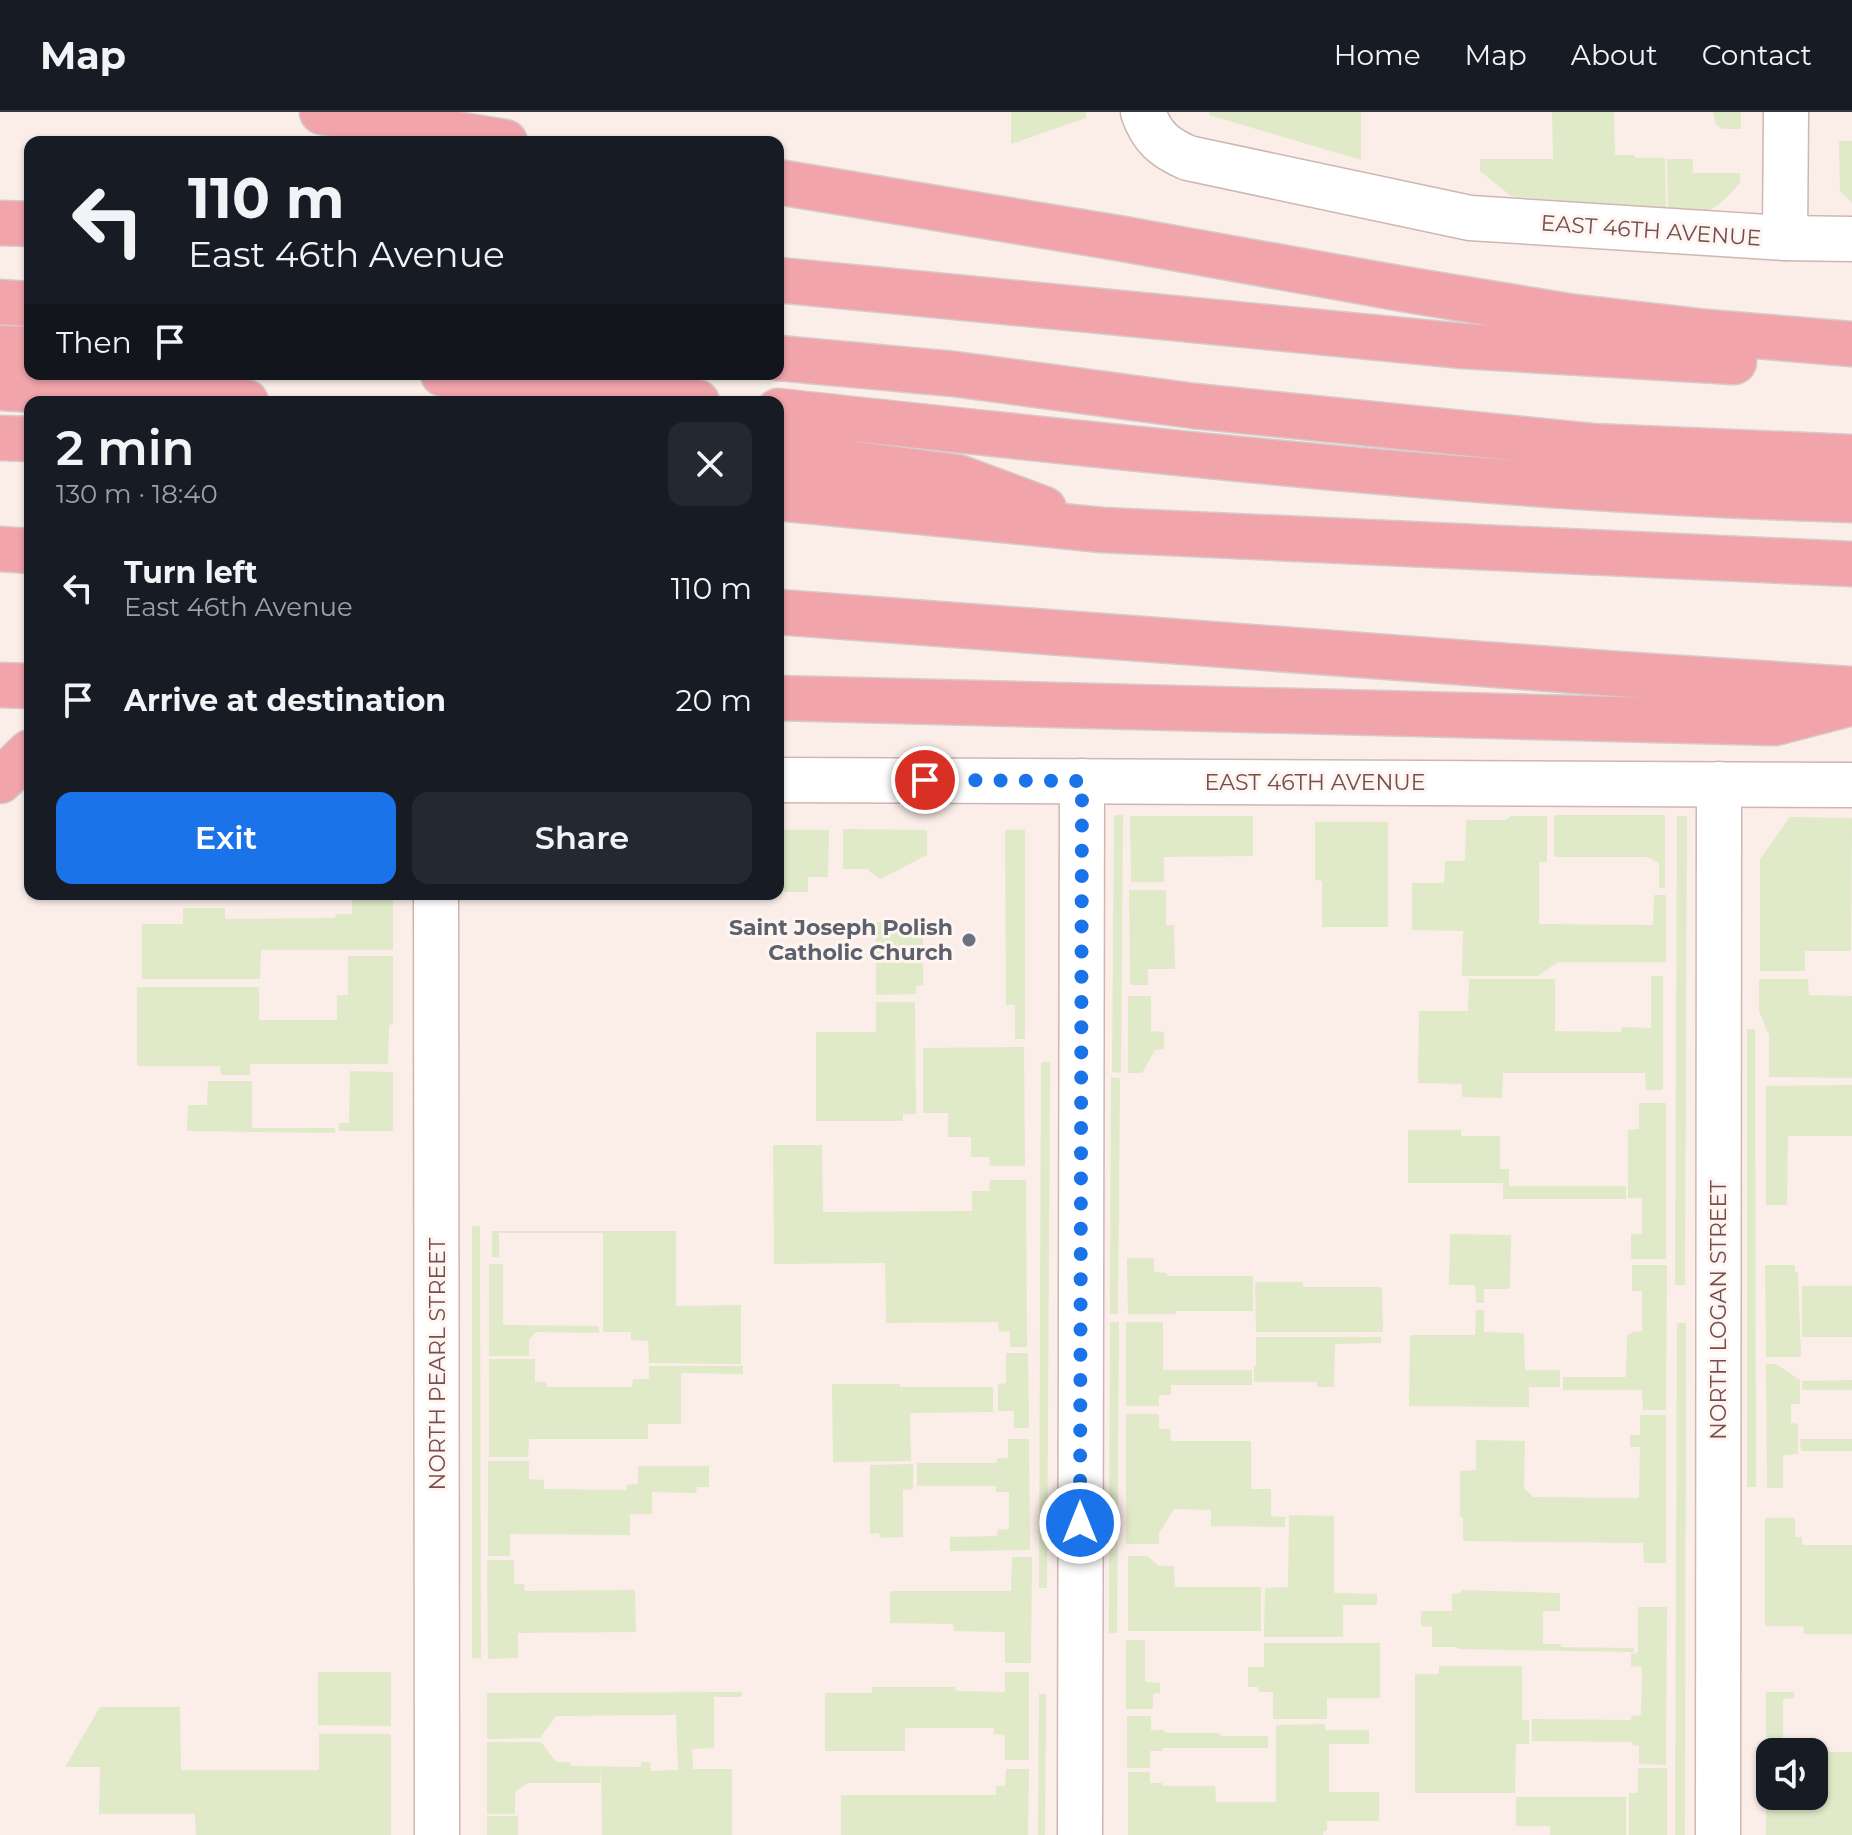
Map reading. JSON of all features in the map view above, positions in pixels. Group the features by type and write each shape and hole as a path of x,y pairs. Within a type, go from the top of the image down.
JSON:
{"highway":[{"path":"322,112 468,136"},
{"path":"784,183 1568,316 1852,344"},
{"path":"0,223 24,224"},
{"path":"784,281 1463,346 1643,358 1852,364"},
{"path":"0,302 24,304"},
{"path":"0,348 24,349"},
{"path":"784,359 954,374 1194,406 1592,446 1852,457"},
{"path":"497,380 643,396"},
{"path":"0,388 152,396"},
{"path":"784,412 1123,448 1514,482 1852,500"},
{"path":"0,438 24,439"},
{"path":"784,455 958,477 1102,530"},
{"path":"784,499 1102,530 1852,564"},
{"path":"0,549 24,551"},
{"path":"784,612 1852,689"},
{"path":"0,685 24,686"},
{"path":"784,698 1775,723 1852,703"},
{"path":"0,781 24,758"}],"street":[{"name":"EAST 46TH AVENUE","path":"1143,112 1153,135 1169,150 1188,158 1470,218 1785,238 1852,239"},
{"path":"1785,238 1786,112"},
{"name":"EAST 46TH AVENUE","path":"784,780 1852,785"},
{"path":"1080,1835 1082,781"},
{"name":"NORTH LOGAN STREET","path":"1718,1835 1719,784"},
{"name":"NORTH PEARL STREET","path":"436,900 437,1835"}],"green space":[{"path":"1011,112 1086,112 1086,118 1011,144"},
{"path":"1209,112 1361,112 1361,160 1209,115"},
{"path":"1552,112 1614,112 1615,155 1665,158 1666,211 1511,196 1480,171 1480,159 1553,159"},
{"path":"1713,112 1741,112 1741,129 1722,129 1716,124"},
{"path":"1839,141 1852,141 1852,203 1840,191"},
{"path":"1667,159 1693,159 1693,173 1740,173 1740,183 1723,201 1709,210 1668,208"},
{"path":"1114,815 1123,815 1121,1073 1112,1072"},
{"path":"1554,815 1665,815 1665,888 1659,888 1659,863 1647,857 1554,857"},
{"path":"1130,816 1253,816 1253,856 1164,857 1164,882 1131,882"},
{"path":"1511,816 1547,816 1547,862 1539,862 1539,924 1653,925 1654,895 1666,895 1666,962 1558,962 1538,976 1462,976 1463,931 1412,930 1412,883 1444,883 1445,861 1465,861 1466,820 1506,820"},
{"path":"1677,816 1687,816 1685,1285 1675,1285"},
{"path":"1790,817 1852,818 1851,951 1805,951 1805,971 1760,971 1760,859"},
{"path":"1315,822 1388,822 1388,927 1322,927 1322,881 1315,880"},
{"path":"843,829 927,830 927,855 880,879 867,869 843,869"},
{"path":"784,830 829,830 828,877 808,877 808,892 784,892"},
{"path":"1005,830 1025,830 1025,1039 1015,1039 1015,1005 1006,1005"},
{"path":"1129,890 1166,890 1166,925 1174,925 1175,969 1148,969 1148,985 1130,985"},
{"path":"352,900 393,900 393,950 261,950 260,979 142,979 142,924 183,924 183,908 225,908 225,919 335,918 336,914 352,914"},
{"path":"876,922 923,922 923,985 916,986 916,994 876,995"},
{"path":"348,956 393,956 393,1024 389,1025 388,1064 250,1064 250,1075 221,1075 220,1066 137,1066 137,987 259,987 259,1020 337,1020 337,995 348,995"},
{"path":"1651,976 1663,976 1663,1090 1646,1090 1645,1073 1503,1073 1502,1098 1462,1097 1462,1084 1418,1083 1419,1011 1468,1011 1469,979 1555,979 1555,1031 1621,1032 1622,1027 1651,1028"},
{"path":"1759,979 1808,979 1809,995 1852,996 1852,1078 1769,1077 1769,1035 1759,1011"},
{"path":"1128,996 1151,996 1151,1031 1164,1032 1164,1049 1155,1050 1142,1073 1128,1073"},
{"path":"876,1002 915,1002 916,1114 903,1114 903,1121 816,1121 816,1032 876,1032"},
{"path":"1747,1029 1755,1029 1756,1487 1747,1487"},
{"path":"1024,1047 1025,1166 990,1166 989,1157 971,1157 971,1137 948,1137 948,1113 923,1113 923,1048"},
{"path":"1041,1062 1050,1062 1047,1588 1039,1588"},
{"path":"350,1071 393,1072 393,1131 339,1131 339,1123 349,1123"},
{"path":"1111,1078 1120,1078 1118,1314 1110,1314"},
{"path":"208,1081 252,1081 252,1128 335,1128 335,1133 187,1131 188,1105 207,1105"},
{"path":"1852,1085 1852,1136 1788,1136 1787,1205 1766,1205 1766,1086"},
{"path":"1639,1103 1666,1103 1666,1259 1631,1259 1631,1234 1642,1234 1642,1198 1628,1198 1628,1130 1639,1129"},
{"path":"1408,1130 1461,1130 1461,1136 1500,1136 1500,1169 1509,1169 1509,1186 1626,1186 1626,1199 1503,1199 1503,1183 1408,1183"},
{"path":"773,1145 822,1145 823,1212 972,1211 972,1191 989,1191 990,1180 1026,1180 1027,1347 1010,1347 1010,1331 999,1332 998,1322 886,1323 885,1263 774,1264"},
{"path":"472,1226 480,1226 481,1658 472,1658"},
{"path":"492,1231 676,1231 676,1306 741,1305 741,1364 649,1363 648,1341 631,1340 631,1332 603,1332 603,1233 499,1233 499,1257 492,1257"},
{"path":"1450,1234 1511,1235 1510,1289 1484,1289 1484,1303 1476,1303 1475,1285 1449,1285"},
{"path":"1127,1258 1154,1258 1154,1272 1166,1273 1167,1276 1253,1276 1253,1311 1128,1314"},
{"path":"489,1264 503,1264 503,1325 599,1326 599,1333 536,1332 529,1340 529,1356 489,1356"},
{"path":"1632,1265 1667,1265 1666,1410 1643,1410 1642,1390 1563,1390 1563,1377 1626,1377 1627,1335 1642,1331 1642,1291 1632,1291"},
{"path":"1765,1265 1795,1265 1795,1272 1798,1272 1801,1357 1766,1357"},
{"path":"1255,1282 1303,1282 1303,1287 1382,1287 1383,1332 1256,1332"},
{"path":"1802,1286 1852,1286 1852,1337 1802,1337"},
{"path":"1476,1310 1484,1310 1484,1332 1524,1333 1525,1370 1560,1370 1560,1387 1529,1387 1529,1407 1409,1406 1410,1335 1475,1335"},
{"path":"1110,1322 1119,1322 1117,1633 1109,1633"},
{"path":"1126,1322 1163,1322 1163,1370 1252,1370 1252,1385 1171,1385 1171,1395 1159,1395 1159,1406 1126,1406"},
{"path":"1677,1323 1686,1323 1685,1835 1675,1835"},
{"path":"1256,1337 1381,1337 1381,1343 1335,1344 1334,1387 1317,1387 1317,1382 1254,1382"},
{"path":"1006,1353 1028,1353 1029,1428 1014,1428 1014,1411 998,1411 998,1384 1006,1383"},
{"path":"489,1359 535,1359 535,1382 546,1382 547,1387 632,1387 633,1379 649,1379 649,1366 743,1366 743,1374 681,1373 681,1424 648,1424 648,1439 529,1439 528,1457 489,1457"},
{"path":"1766,1364 1776,1364 1800,1380 1800,1404 1791,1404 1791,1423 1798,1424 1798,1454 1783,1455 1783,1488 1767,1488"},
{"path":"1852,1380 1852,1390 1802,1390 1802,1381"},
{"path":"832,1384 993,1387 993,1412 910,1413 911,1461 833,1462"},
{"path":"1126,1414 1159,1414 1159,1429 1170,1429 1171,1441 1251,1441 1251,1489 1271,1489 1271,1516 1285,1517 1285,1527 1211,1526 1211,1510 1174,1509 1159,1533 1159,1544 1126,1544"},
{"path":"1640,1415 1666,1415 1666,1563 1644,1563 1643,1543 1463,1541 1460,1471 1476,1470 1476,1440 1525,1441 1524,1488 1533,1497 1639,1498 1640,1447 1630,1447 1630,1435 1640,1435"},
{"path":"1008,1439 1029,1439 1030,1550 950,1551 950,1537 997,1536 998,1530 1009,1529 1009,1492 996,1492 996,1486 917,1486 917,1463 997,1463 997,1458 1008,1458"},
{"path":"1800,1439 1852,1439 1852,1451 1801,1451"},
{"path":"488,1461 529,1461 529,1479 544,1480 544,1489 627,1490 627,1485 638,1484 638,1466 709,1466 709,1487 697,1487 696,1493 652,1492 652,1514 630,1514 630,1535 510,1534 510,1556 488,1556"},
{"path":"913,1464 913,1489 903,1490 903,1537 880,1538 879,1533 870,1534 870,1465"},
{"path":"1289,1515 1334,1516 1334,1593 1377,1594 1377,1605 1343,1605 1343,1637 1264,1637 1265,1588 1288,1587"},
{"path":"1765,1518 1795,1518 1795,1537 1802,1537 1802,1545 1852,1545 1852,1634 1804,1634 1803,1626 1765,1626"},
{"path":"1128,1556 1147,1556 1159,1566 1174,1566 1175,1587 1261,1587 1261,1631 1128,1631"},
{"path":"1012,1557 1032,1557 1031,1663 1005,1663 1005,1632 954,1631 953,1624 890,1623 890,1591 1011,1591"},
{"path":"487,1560 514,1560 514,1584 524,1584 525,1591 635,1590 636,1632 518,1633 518,1658 488,1659"},
{"path":"1461,1590 1560,1593 1560,1611 1543,1611 1543,1644 1634,1648 1634,1652 1432,1647 1432,1627 1421,1626 1421,1611 1452,1611 1452,1594 1461,1593"},
{"path":"1638,1607 1667,1607 1666,1765 1639,1764 1639,1746 1632,1745 1632,1742 1532,1741 1532,1719 1631,1720 1632,1716 1641,1715 1642,1667 1631,1666 1631,1654 1638,1653"},
{"path":"1126,1640 1145,1640 1145,1682 1160,1683 1160,1693 1153,1694 1153,1709 1126,1709"},
{"path":"1264,1643 1380,1643 1380,1698 1327,1698 1327,1719 1273,1719 1273,1692 1259,1692 1258,1687 1248,1687 1248,1667 1264,1667"},
{"path":"1439,1666 1522,1666 1522,1720 1529,1720 1529,1744 1516,1744 1515,1793 1415,1793 1415,1674 1439,1674"},
{"path":"318,1672 391,1672 391,1726 318,1725"},
{"path":"1005,1672 1029,1672 1029,1760 1005,1760 1005,1735 994,1734 994,1728 905,1728 905,1751 825,1751 825,1693 872,1693 872,1687 955,1687 956,1691 1005,1692"},
{"path":"742,1692 742,1697 714,1697 714,1748 692,1749 693,1769 732,1769 732,1835 602,1835 601,1768 600,1783 528,1783 515,1792 515,1814 487,1814 487,1742 541,1742 556,1762 570,1762 571,1766 641,1767 641,1762 650,1762 651,1771 678,1770 676,1715 556,1716 540,1738 487,1739 487,1693"},
{"path":"1766,1692 1794,1692 1794,1698 1783,1699 1783,1738 1766,1738"},
{"path":"1039,1694 1046,1694 1045,1835 1038,1835"},
{"path":"100,1707 180,1707 181,1770 319,1770 319,1734 391,1734 391,1835 196,1835 195,1814 99,1814 100,1767 65,1767"},
{"path":"1127,1716 1151,1716 1151,1730 1164,1730 1165,1733 1268,1736 1268,1748 1162,1748 1162,1751 1150,1751 1150,1768 1127,1768"},
{"path":"1325,1724 1325,1730 1369,1730 1369,1744 1329,1744 1329,1792 1379,1792 1379,1821 1327,1821 1327,1831 1323,1835 1128,1835 1128,1772 1150,1772 1150,1783 1162,1783 1163,1786 1215,1786 1216,1802 1276,1802 1276,1725"},
{"path":"1828,1752 1852,1752 1852,1835 1766,1835 1766,1810 1828,1810"},
{"path":"1638,1768 1667,1768 1667,1835 1629,1835 1629,1793 1638,1793"},
{"path":"1006,1769 1029,1769 1028,1835 841,1835 841,1795 996,1795 996,1786 1005,1786"},
{"path":"1516,1797 1626,1797 1626,1835 1550,1835 1550,1826 1516,1826"},
{"path":"487,1816 518,1816 518,1835 487,1835"}],"place":[{"name":"Saint Joseph Polish Catholic Church","path":"969,940"}],"route":[{"path":"925,780 1082,781 1080,1523"}]}
